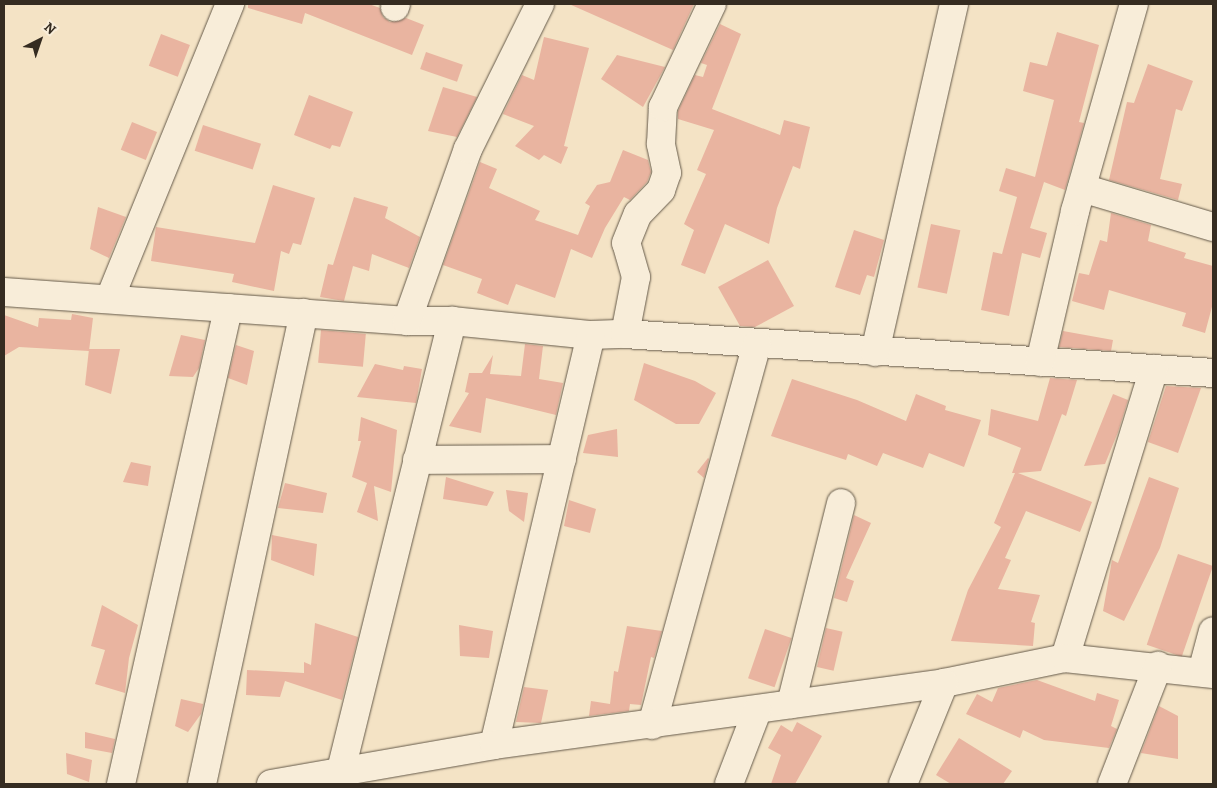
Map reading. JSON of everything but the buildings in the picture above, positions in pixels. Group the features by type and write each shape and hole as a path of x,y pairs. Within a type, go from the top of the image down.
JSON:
{"street":[{"path":"110,298 230,4"},
{"path":"407,321 468,150 540,4"},
{"path":"625,334 636,277 626,243 638,214 662,190 667,166 661,144 662,107 712,4"},
{"path":"875,352 954,4"},
{"path":"1040,362 1082,188 1134,4"},
{"path":"1082,188 1213,227"},
{"path":"4,292 110,298 407,321 452,321 591,335 625,334 1213,373"},
{"path":"121,784 228,308"},
{"path":"202,784 304,313"},
{"path":"341,770 452,321"},
{"path":"494,746 591,335"},
{"path":"652,725 757,344"},
{"path":"1064,658 1154,369"},
{"path":"417,460 562,459"},
{"path":"791,704 841,504"},
{"path":"271,784 341,770 494,746 757,711 791,704 944,683 1064,658 1158,666 1207,673 1213,631"},
{"path":"1112,784 1158,666"},
{"path":"903,784 944,683"},
{"path":"729,784 757,711"}]}
